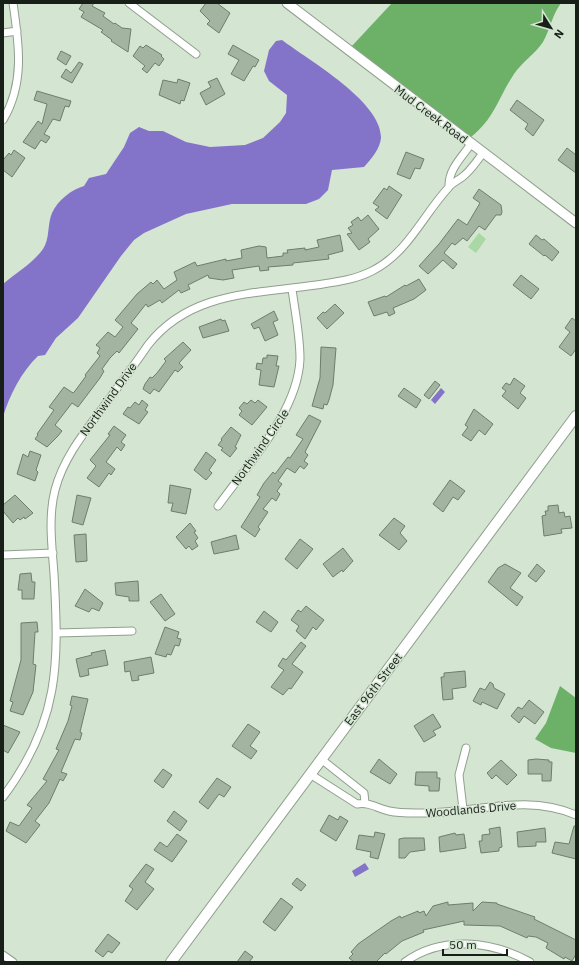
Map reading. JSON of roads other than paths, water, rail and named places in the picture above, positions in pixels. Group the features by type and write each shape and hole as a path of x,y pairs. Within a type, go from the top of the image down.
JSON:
{"main road":[{"name":"East 96th Street","path":"171,962 576,416"}],"street":[{"path":"3,120 18,84 20,64 13,3"},
{"path":"129,3 196,54"},
{"name":"Mud Creek Road","path":"287,3 576,223"},
{"path":"3,33 17,31"},
{"name":"Northwind Drive","path":"449,185 452,171 471,144"},
{"name":"Northwind Drive","path":"3,797 19,775 29,757 46,715 56,668 57,633 51,521 55,490 66,462 78,441 156,336 187,311 205,303 225,298 292,289 353,278 381,266 404,246 449,185 465,175 483,153"},
{"name":"Northwind Circle","path":"218,506 278,423 292,398 300,360 292,289"},
{"path":"3,555 53,553"},
{"path":"57,633 132,630"},
{"path":"463,809 459,775 466,748"},
{"path":"321,759 364,793 365,803"},
{"name":"Woodlands Drive","path":"310,774 357,804 365,803 401,813 433,813 463,809 533,805 552,808 576,815"},
{"path":"405,962 431,950 449,945 468,944 488,946 513,953 530,962"},
{"path":"3,955 13,962"}]}
